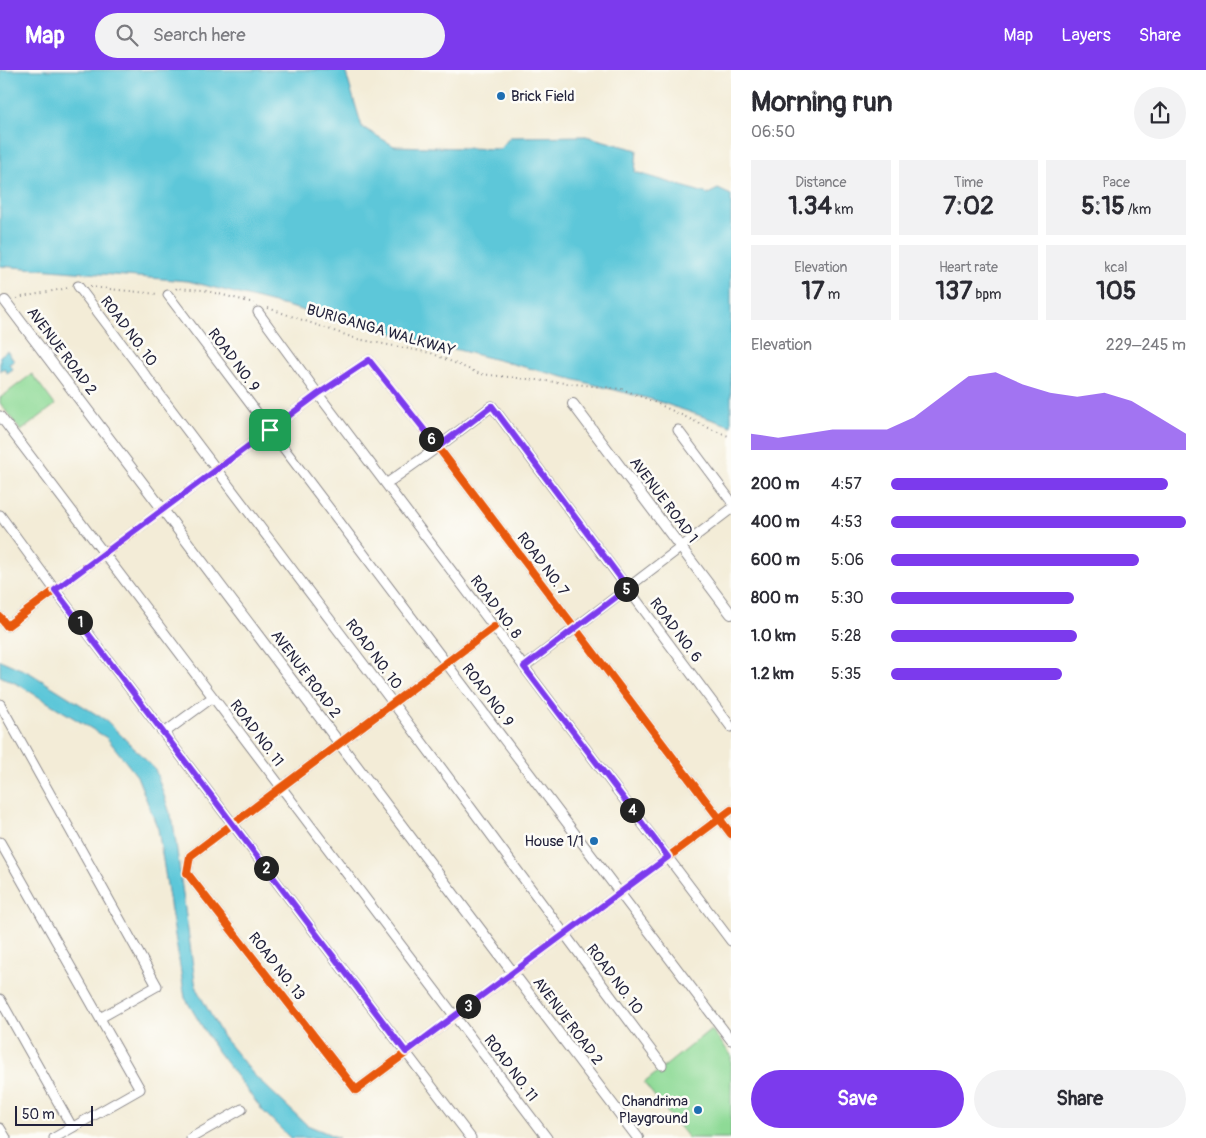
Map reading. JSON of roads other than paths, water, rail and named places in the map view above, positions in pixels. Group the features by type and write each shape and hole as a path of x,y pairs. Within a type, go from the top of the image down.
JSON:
{"street":[{"name":"ROAD NO. 10","path":"78,286 393,702 662,1065"},
{"name":"ROAD NO. 9","path":"168,295 731,1040"},
{"name":"AVENUE ROAD 2","path":"5,301 638,1138"},
{"name":"ROAD NO. 8","path":"258,308 318,394 731,941"},
{"name":"ROAD NO. 7","path":"318,394 369,360 438,447 731,834"},
{"path":"0,617 7,626 318,394"},
{"name":"AVENUE ROAD 1","path":"572,404 731,614"},
{"name":"ROAD NO. 6","path":"438,447 492,406 731,727"},
{"name":"ROAD NO. 11","path":"0,416 547,1138"},
{"path":"678,430 731,501"},
{"path":"386,484 438,447"},
{"path":"524,667 731,509"},
{"path":"0,515 471,1138"},
{"path":"232,824 494,627"},
{"path":"164,733 213,697"},
{"path":"0,704 157,986 100,1018"},
{"path":"406,1052 731,810"},
{"name":"ROAD NO. 13","path":"232,824 190,856 187,873 356,1090 406,1052"},
{"path":"0,842 140,1089 54,1138"},
{"path":"0,999 72,1128"},
{"path":"191,1138 242,1109"},
{"path":"0,1128 6,1138"}],"water":[{"path":"0,70 345,70 362,127 394,146 500,149 510,137 586,136 637,150 635,172 708,194 718,189 731,195 731,426 654,400 188,281 0,266"},
{"path":"7,351 14,361 9,364 13,369 7,373 4,368 0,371 0,356"},
{"path":"0,660 30,673 107,721 155,769 173,822 196,988 223,1037 254,1075 307,1125 339,1138 290,1138 263,1111 217,1051 185,998 158,829 137,776 107,738 19,685 0,676"}],"place":[{"name":"Brick Field","path":"501,96"},
{"name":"House 1/1","path":"594,841"},
{"name":"Chandrima Playground","path":"698,1110"}]}
